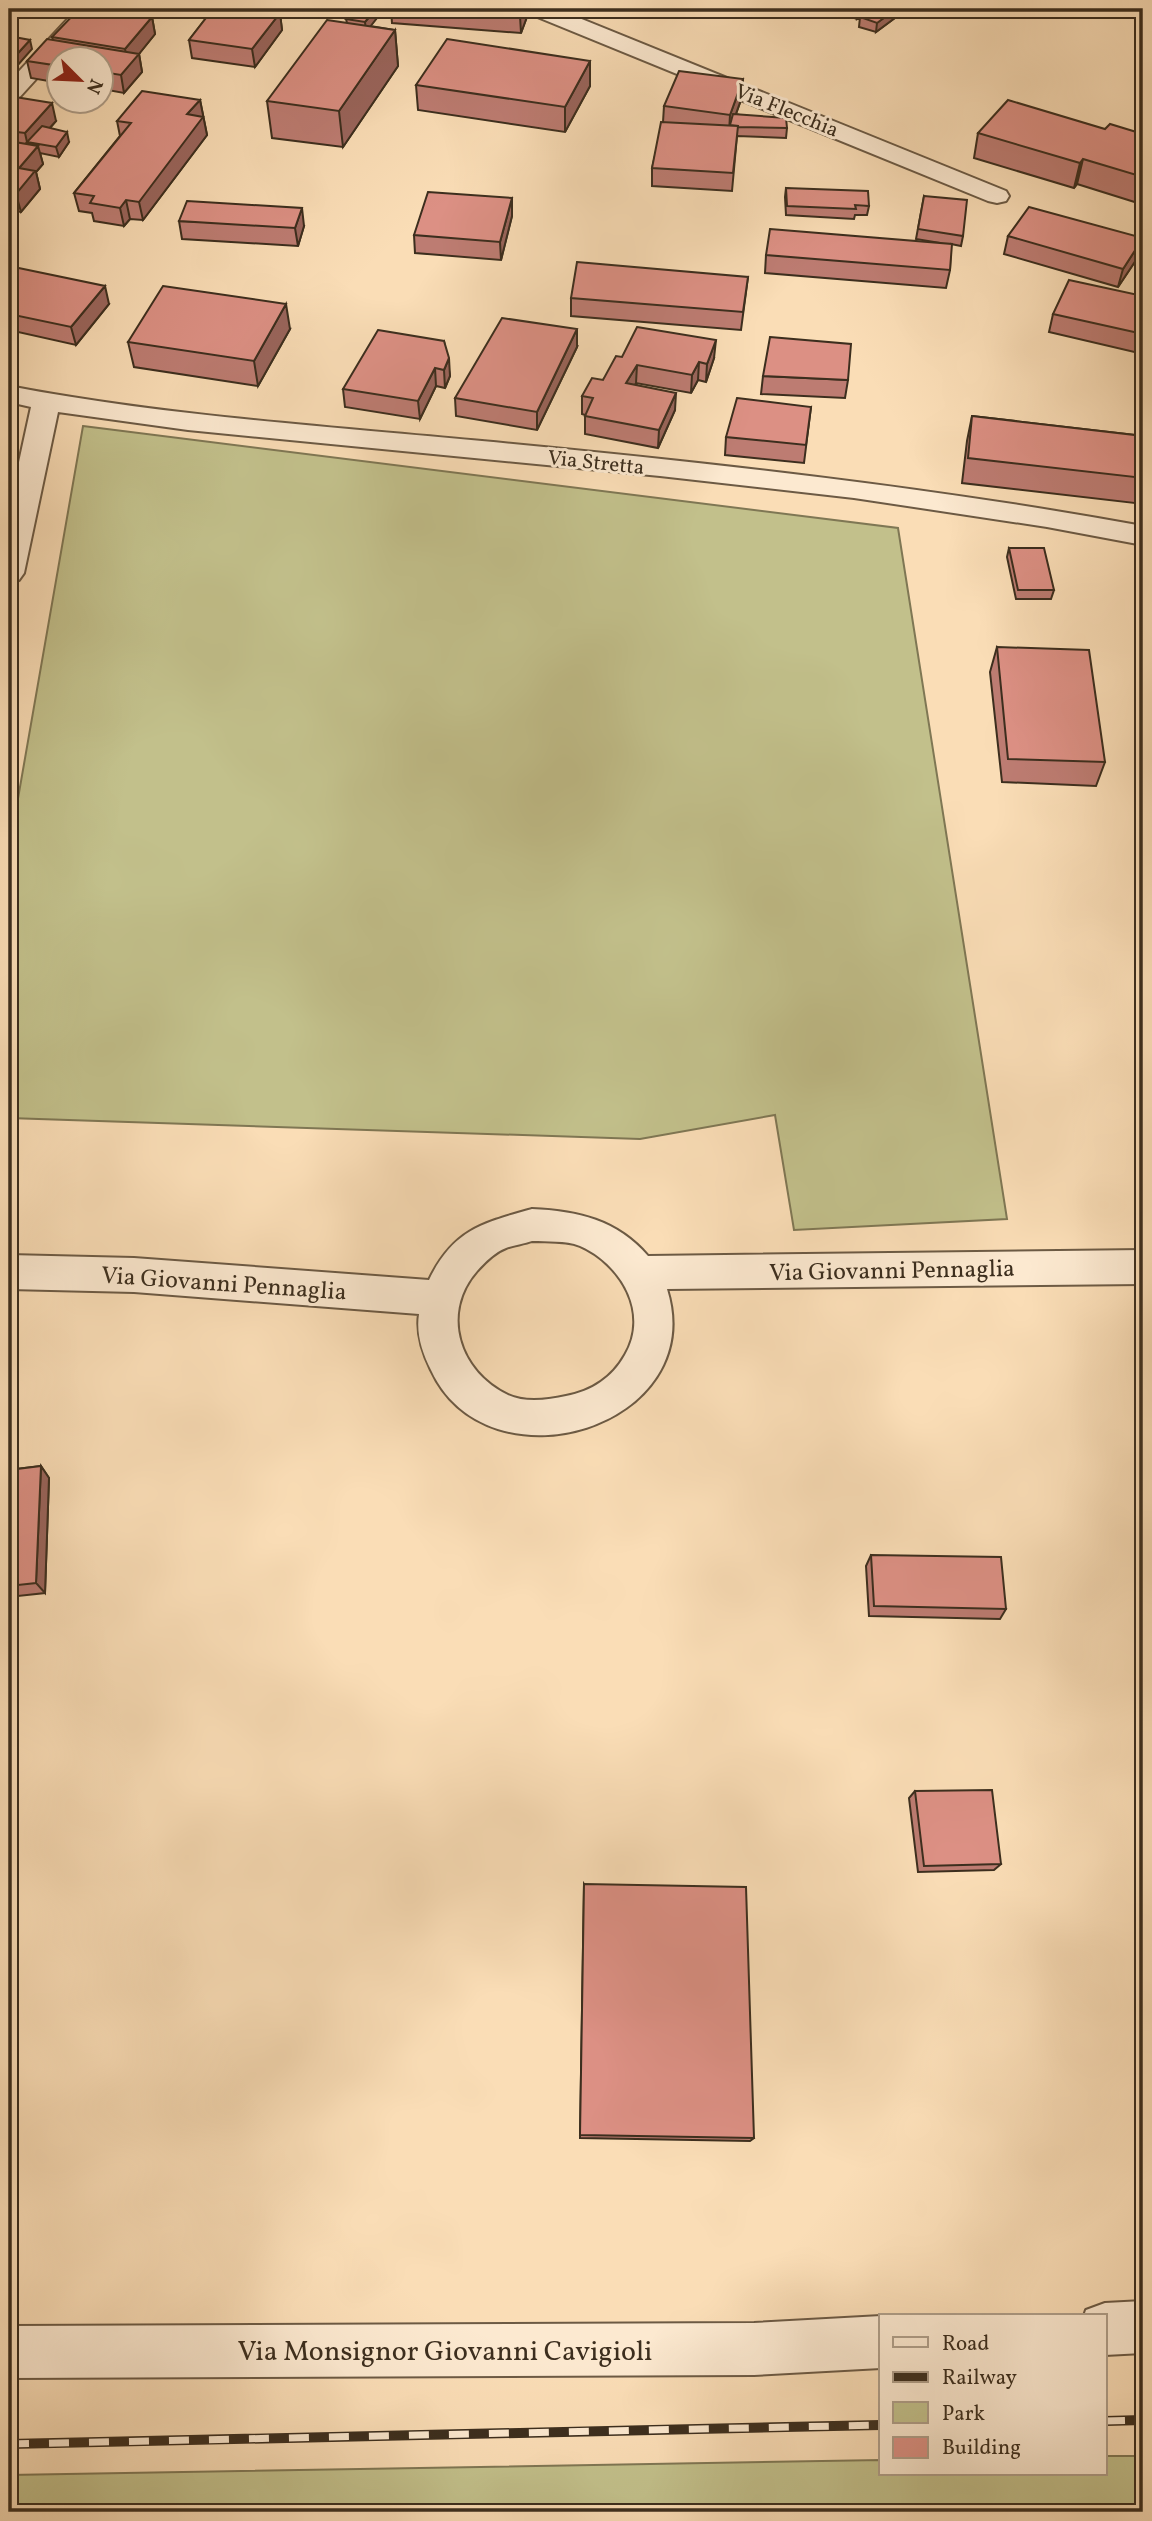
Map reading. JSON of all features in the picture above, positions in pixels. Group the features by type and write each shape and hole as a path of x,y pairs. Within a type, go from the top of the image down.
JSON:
{"street":[{"path":"9,95 89,9"},
{"name":"Via Flecchia","path":"538,9 997,196"},
{"name":"Via Stretta","path":"9,394 46,402 224,424 797,482 1031,513 1143,536"},
{"path":"9,573 46,402"},
{"path":"532,1225 575,1228 612,1245 641,1273 654,1308 651,1346 632,1380 600,1405 559,1418 515,1416 477,1398 450,1370 436,1335 439,1298 458,1263 491,1238 532,1225"},
{"name":"Via Giovanni Pennaglia","path":"641,1273 1143,1267"},
{"name":"Via Giovanni Pennaglia","path":"9,1272 134,1275 439,1298"},
{"path":"1106,2329 1143,2327"},
{"name":"Via Monsignor Giovanni Cavigioli","path":"9,2352 754,2349 879,2342"}],"green space":[{"path":"83,426 898,528 1007,1219 794,1230 775,1115 640,1139 9,1118 9,850"},
{"path":"1106,2456 1143,2456 1143,2512 9,2512 9,2475 879,2460 879,2476 1106,2476"}],"building":[{"path":"79,9 111,9 152,17 125,49 52,37"},
{"path":"213,9 280,13 252,49 189,40"},
{"path":"355,9 376,9 365,22 346,19"},
{"path":"433,9 523,9 520,16"},
{"path":"873,9 896,9 877,23 860,17"},
{"path":"327,20 395,30 339,111 267,101"},
{"path":"9,36 30,40 9,63"},
{"path":"47,39 90,46 46,46 46,64 27,61"},
{"path":"447,39 590,61 565,107 416,85"},
{"path":"116,50 139,54 121,75 116,74"},
{"path":"679,71 743,79 730,115 664,106"},
{"path":"142,91 200,100 187,114 203,117 139,202 126,200 120,208 90,203 94,196 74,193 131,123 117,121"},
{"path":"9,96 46,102 46,110 25,133 9,131"},
{"path":"1008,100 1105,129 1110,124 1143,134 1143,177 1083,159 1080,163 978,133"},
{"path":"733,114 786,118 787,128 730,125"},
{"path":"661,122 738,126 733,173 652,168"},
{"path":"42,126 67,132 56,147 27,142"},
{"path":"9,141 38,146 19,168 35,171 16,194 9,193"},
{"path":"786,188 868,191 869,206 855,205 856,209 787,206"},
{"path":"428,192 512,198 500,242 414,235"},
{"path":"924,196 967,200 963,236 918,229"},
{"path":"187,201 302,208 295,228 179,221"},
{"path":"1029,207 1143,238 1123,269 1008,236"},
{"path":"770,229 952,244 950,270 766,255"},
{"path":"577,262 748,277 743,312 571,298"},
{"path":"9,266 105,286 71,327 9,314"},
{"path":"1069,280 1143,296 1143,334 1053,314"},
{"path":"163,286 286,304 254,361 128,342"},
{"path":"502,318 577,329 537,412 455,398"},
{"path":"637,327 716,340 707,364 699,362 692,375 637,365 626,383 676,393 659,430 585,416 593,398 582,396 592,378 603,380 616,356 622,357"},
{"path":"378,330 444,341 449,358 444,370 435,368 418,401 343,389"},
{"path":"770,337 851,344 848,380 763,376"},
{"path":"737,398 811,407 806,445 726,437"},
{"path":"972,416 1143,436 1143,478 968,458"},
{"path":"9,466 14,467 9,483"},
{"path":"1009,548 1044,548 1054,590 1018,590"},
{"path":"997,647 1089,650 1105,762 1008,759"},
{"path":"41,1466 36,1583 9,1586 9,1470"},
{"path":"871,1555 1001,1557 1006,1609 874,1606"},
{"path":"992,1790 1001,1864 924,1866 915,1791"},
{"path":"584,1884 746,1887 754,2138 580,2135"}],"railway":[{"path":"1106,2421 1143,2420"},
{"path":"9,2444 879,2425"}]}
